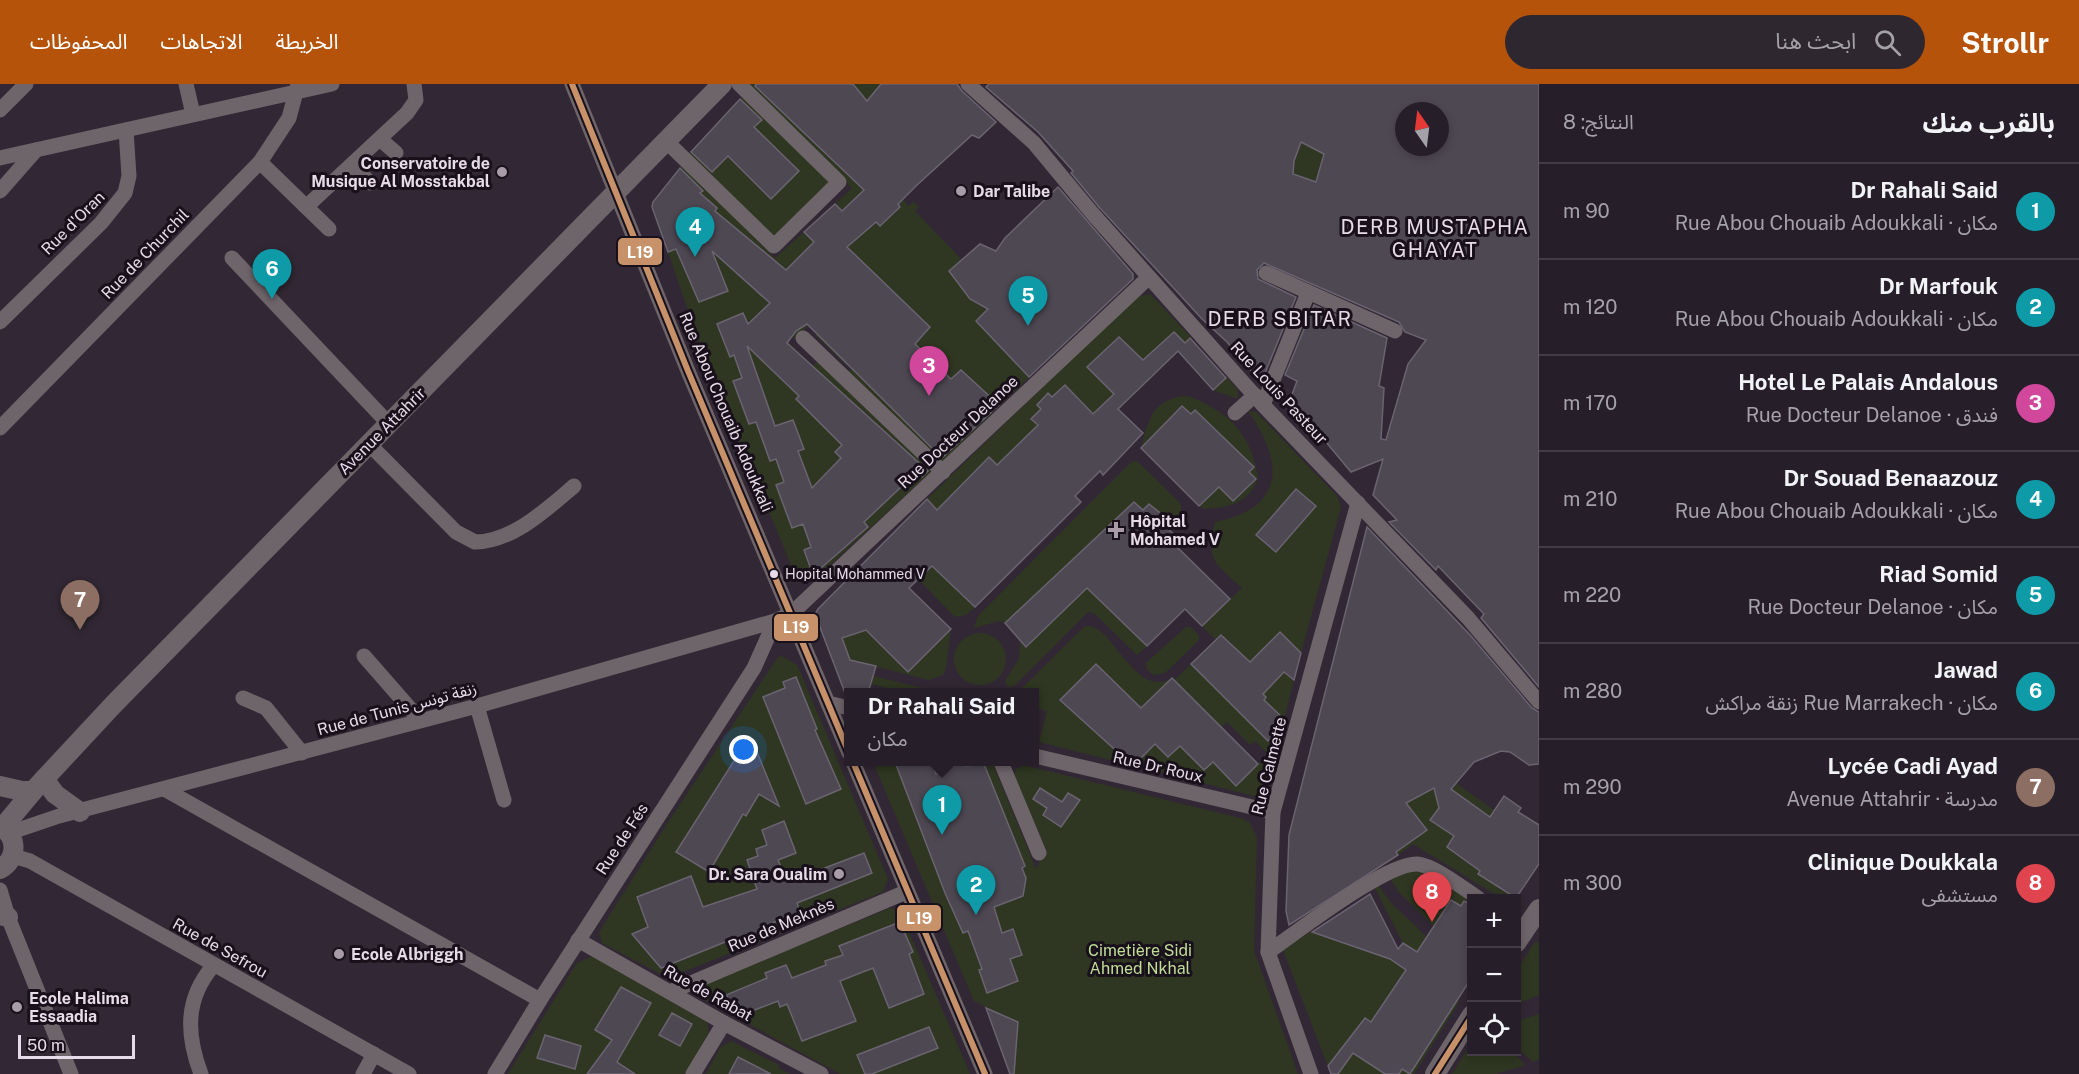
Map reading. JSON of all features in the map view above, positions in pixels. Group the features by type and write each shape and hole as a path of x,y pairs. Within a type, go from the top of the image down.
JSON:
{"street":[{"path":"0,110 26,84"},
{"path":"186,84 193,114"},
{"path":"0,158 298,88 332,84"},
{"path":"306,207 381,140 416,100 414,84"},
{"name":"Rue Abou Chouaib Adoukkali","path":"572,84 618,193 688,371 792,613 844,741"},
{"name":"Avenue Attahrir","path":"4,829 39,785 722,84"},
{"path":"667,142 774,246 839,182 739,84"},
{"name":"Rue Louis Pasteur","path":"968,84 1035,142 1149,277 1259,400 1468,618 1539,702"},
{"name":"Rue de Churchil","path":"0,428 260,162 284,128 298,88"},
{"name":"Rue d'Oran","path":"0,322 100,223 125,193 129,176 126,130"},
{"path":"381,140 396,153"},
{"path":"0,191 36,150"},
{"path":"260,162 329,229"},
{"path":"353,165 369,183"},
{"path":"232,258 389,424"},
{"path":"1266,273 1395,331"},
{"name":"Rue Docteur Delanoe","path":"792,613 1149,277"},
{"path":"1235,413 1259,400 1308,293"},
{"path":"803,338 942,472"},
{"path":"369,444 456,532 475,542 503,537 549,507 574,486"},
{"name":"Rue Calmette","path":"1311,1074 1268,952 1273,812 1358,503"},
{"name":"Rue de Tunis زنقة تونس","path":"4,829 166,790 477,706 774,621 792,613"},
{"name":"Rue de Fés","path":"495,1074 578,940 754,668 774,621"},
{"path":"364,656 420,720"},
{"path":"243,698 266,708 302,753"},
{"path":"828,703 844,707"},
{"path":"477,706 504,801"},
{"name":"Rue Dr Roux","path":"1039,757 1273,812"},
{"path":"855,766 906,892 986,1074"},
{"path":"1003,766 1039,853"},
{"path":"0,786 22,791 39,785 80,812"},
{"path":"166,790 540,1000"},
{"path":"3,867 14,844 4,829"},
{"name":"Rue de Sefrou","path":"3,867 30,861 213,966 409,1074"},
{"path":"1268,952 1384,875 1405,866 1425,866 1471,894"},
{"path":"0,890 4,916 71,1074"},
{"name":"Rue de Meknès","path":"670,992 906,892"},
{"path":"1521,930 1539,909"},
{"name":"Rue de Rabat","path":"578,940 724,1023 821,1074"},
{"path":"201,1074 194,1056 190,1028 193,1000 200,982 213,966"},
{"path":"693,1074 724,1023"},
{"path":"1435,1074 1467,1023"},
{"path":"363,1074 374,1054"}],"green space":[{"path":"746,84 812,84 901,200 903,199 909,206 913,201 919,207 915,211 962,260 949,271 970,299 988,309 976,321 1029,377 940,464 847,373 884,337 881,334 847,366 815,335 835,316 826,308 795,339 783,327 778,332 813,366 820,359 934,469 816,578 809,580 799,578 794,572 702,351 668,252 679,169 683,165 775,258 804,232 834,260 864,232 835,204 852,188"},
{"path":"853,84 881,84 867,101"},
{"path":"743,97 831,181 774,236 689,154"},
{"path":"1301,142 1323,153 1316,182 1293,174 1294,161"},
{"path":"1150,294 1191,337 1163,364 1093,414 957,529 927,499 1137,296"},
{"path":"1227,377 1238,390 1238,399 1213,390"},
{"path":"1188,396 1226,417 1244,436 1250,448 1258,478 1249,494 1229,506 1203,509 1141,448 1150,419 1160,405"},
{"path":"1248,411 1256,412 1337,496 1341,507 1301,653 1280,633 1250,662 1222,635 1216,640 1202,626 1242,588 1224,572 1212,554 1215,522 1238,515 1255,506 1266,494 1272,480 1272,465 1268,448"},
{"path":"1137,461 1181,504 1181,512 1171,532 1159,520 1163,516 1150,504 1143,510 1134,502 1005,623 999,621 974,628 978,616 1131,462"},
{"path":"938,552 946,579 975,607 966,615 955,617 918,579"},
{"path":"1096,579 1098,599 1147,646 1137,655 1094,613 1088,612 1014,686 1008,687 1005,681 1019,659 1020,640 1027,647"},
{"path":"1085,626 1095,628 1105,636 1146,679 1158,682 1172,678 1141,708 1096,664 1060,700 1132,765 1039,742 1047,711 1039,709 1039,688 1022,688"},
{"path":"1186,627 1191,627 1199,636 1199,640 1165,673 1153,675 1147,669 1146,663"},
{"path":"951,629 943,675 929,680 850,660 842,638 866,630"},
{"path":"980,633 994,637 1002,645 1006,659 1002,673 994,681 980,685 966,681 958,673 954,659 958,645 966,637"},
{"path":"782,656 797,665 888,879 883,892 668,978 602,943 599,932 667,824 778,657"},
{"path":"1191,664 1268,741 1281,728 1277,724 1283,718 1264,700 1266,697 1263,694 1284,672 1294,680 1265,795 1254,796 1133,766 1155,744 1169,757 1189,737 1191,756 1204,770 1213,762 1236,786 1268,754 1255,741 1250,745 1227,722 1220,728 1174,680"},
{"path":"873,676 923,688 888,688 871,684"},
{"name":"Cimetière Sidi Ahmed Nkhal","path":"875,766 994,766 1036,869 1046,849 1014,776 1016,769 1021,766 1244,819 1250,823 1257,837 1254,951 1298,1074 1014,1074 1018,1023 974,1001"},
{"path":"1460,778 1457,784 1494,810 1504,796 1521,808 1518,812 1539,825 1539,864 1519,894 1494,894 1413,844 1398,855 1374,819 1443,783"},
{"path":"1419,868 1467,898 1467,903 1464,901 1461,906 1451,900 1434,927 1398,891 1390,878"},
{"path":"1378,885 1391,903 1427,937 1417,952 1403,943 1375,888"},
{"path":"890,908 900,911 970,1074 840,1074 696,995 698,987"},
{"path":"1310,932 1390,959 1459,1002 1414,1074 1331,1074 1283,950"},
{"path":"1539,941 1539,995 1521,1002 1521,964 1534,943"},
{"path":"595,957 707,1022 709,1033 685,1074 508,1074 577,963"},
{"path":"1539,1014 1539,1060 1533,1062 1521,1051 1521,1020"},
{"path":"731,1041 779,1065 778,1068 790,1074 706,1074 720,1048"},
{"path":"1467,1050 1467,1056 1517,1056 1525,1065 1495,1074 1452,1074"}],"building":[{"path":"756,84 853,84 867,101 881,84 957,84 996,122 979,138 972,135 917,185 898,204 900,207 880,226 876,222 847,247 930,327 915,344 951,379 961,370 999,405 942,458 807,324 796,331 787,343 928,471 922,477 917,472 864,522 868,527 813,575 804,550 811,547 803,524 792,528 776,485 784,482 776,459 770,461 756,422 749,424 733,381 742,378 734,355 730,357 717,324 743,313 748,324 770,303 712,251 728,291 699,302 676,249 668,252 652,207 653,202 680,168 703,191 700,193 717,208 715,211 786,270 814,242 804,232 835,204 842,211 864,190 755,86","holes":["747,346 799,396 796,399 842,445 835,452 841,458 812,488 798,451 804,449 793,420 775,426"]},
{"path":"989,84 1539,84 1539,687 1481,618 1484,614 1438,566 1436,570 1389,522 1397,520 1373,495 1383,459 1351,472 1311,424 1288,405 1297,381 1285,375 1314,305 1387,338 1379,386 1384,388 1381,439 1386,440 1408,364 1426,340 1405,332 1399,322 1264,263 1257,270 1258,279 1296,297 1261,383 1227,342 1202,319 1099,207 1071,173 1073,171 1038,132 986,87","holes":["1301,142 1324,154 1316,182 1293,174 1294,161"]},
{"path":"740,99 762,120 754,127 799,171 771,199 728,156 712,172 691,152"},
{"path":"1058,187 1133,274 1133,279 1029,377 976,321 988,309 970,299 949,271 980,244 996,251 1005,238"},
{"path":"1174,332 1185,343 1190,338 1226,378 1213,390 1178,351 1118,409 1143,433 1103,475 1100,471 1075,496 1081,502 975,607 932,566 909,588 951,629 908,672 866,630 842,638 850,660 876,666 869,688 844,688 844,690 815,614 818,609 927,499 937,510 989,457 997,465 1038,425 1031,419 1041,409 1037,405 1048,393 1052,397 1065,385 1093,414 1114,394 1087,367 1119,337 1143,360"},
{"path":"1182,406 1191,414 1195,410 1254,467 1249,472 1256,479 1233,501 1219,487 1199,506 1141,448"},
{"path":"1296,489 1316,506 1276,552 1256,535"},
{"path":"1134,502 1143,510 1149,504 1164,516 1159,520 1180,540 1175,545 1230,599 1202,626 1185,609 1147,646 1087,588 1026,647 1005,623"},
{"path":"1367,527 1471,636 1532,708 1539,712 1539,764 1529,765 1510,752 1501,751 1474,762 1451,789 1490,817 1504,796 1521,808 1518,812 1539,825 1539,864 1519,894 1510,894 1478,874 1480,871 1447,847 1454,836 1430,820 1439,808 1434,788 1406,803 1427,830 1396,852 1398,855 1289,925 1286,911 1289,835"},
{"path":"1280,632 1301,653 1294,680 1284,672 1263,694 1266,697 1264,700 1283,718 1277,724 1282,728 1268,741 1191,664 1221,635 1250,662"},
{"path":"1096,664 1141,708 1172,678 1258,764 1236,786 1213,762 1204,770 1180,746 1168,757 1155,744 1133,766 1060,700"},
{"path":"796,677 817,729 815,730 841,789 806,804 763,697 785,688 783,682"},
{"path":"746,742 755,747 779,806 759,794 746,816 743,814 709,872 676,852"},
{"path":"897,766 933,766 936,774 954,766 985,766 1025,866 1022,868 1026,878 1023,896 994,907 1002,933 1013,929 1022,955 1010,959 1018,981 987,993 979,970 982,969 968,931 963,933 945,893"},
{"path":"1040,788 1062,802 1068,793 1080,800 1061,827 1043,815 1047,808 1033,799"},
{"path":"784,821 796,853 778,860 788,882 864,853 872,873 797,903 800,912 770,924 772,930 732,945 730,940 661,968 632,934 648,927 637,897 691,876 703,907 757,889 747,860 758,856 756,849 767,845 762,830"},
{"path":"1370,894 1398,949 1403,943 1417,952 1451,900 1461,906 1464,901 1467,902 1467,985 1410,1074 1402,1069 1399,1074 1385,1074 1353,1053 1338,1074 1331,1074 1328,1066 1365,1018 1371,1022 1406,970 1390,959 1312,932"},
{"path":"900,922 913,952 909,954 924,994 889,1008 873,968 840,981 856,1021 802,1041 787,1004 780,1007 778,1001 747,1013 734,1008 726,995 767,978 765,973 786,965 792,978 826,965 825,961 843,955 839,946"},
{"path":"621,987 651,1003 617,1062 635,1074 587,1074 612,1040 595,1030"},
{"path":"986,1008 1018,1022 1014,1074 1010,1074"},
{"path":"672,1013 692,1024 680,1046 659,1035"},
{"path":"929,1027 938,1048 872,1074 865,1074 857,1055"},
{"path":"545,1035 581,1046 575,1069 537,1058"},
{"path":"738,1057 771,1074 729,1074"}],"transit line":[{"name":"L19","path":"572,84 688,371 844,741"},
{"name":"L19","path":"855,766 985,1074"},
{"name":"L19","path":"1435,1074 1467,1024"}],"place":[{"name":"Conservatoire de Musique Al Mosstakbal","path":"502,172"},
{"name":"Dar Talibe","path":"961,191"},
{"name":"Dr Souad Benaazouz","path":"695,257"},
{"name":"Jawad","path":"272,299"},
{"name":"Riad Somid","path":"1028,326"},
{"name":"Hotel Le Palais Andalous","path":"929,396"},
{"name":"Hôpital Mohamed V","path":"1116,530"},
{"name":"Hopital Mohammed V","path":"774,574"},
{"name":"Lycée Cadi Ayad","path":"80,630"},
{"name":"Dr Rahali Said","path":"942,835"},
{"name":"Dr. Sara Oualim","path":"839,874"},
{"name":"Dr Marfouk","path":"976,915"},
{"name":"Clinique Doukkala","path":"1432,922"},
{"name":"Ecole Albriggh","path":"339,954"},
{"name":"Ecole Halima Essaadia","path":"17,1007"}],"district":[{"name":"DERB MUSTAPHA GHAYAT","path":"1435,238"},
{"name":"DERB SBITAR","path":"1280,319"}]}
